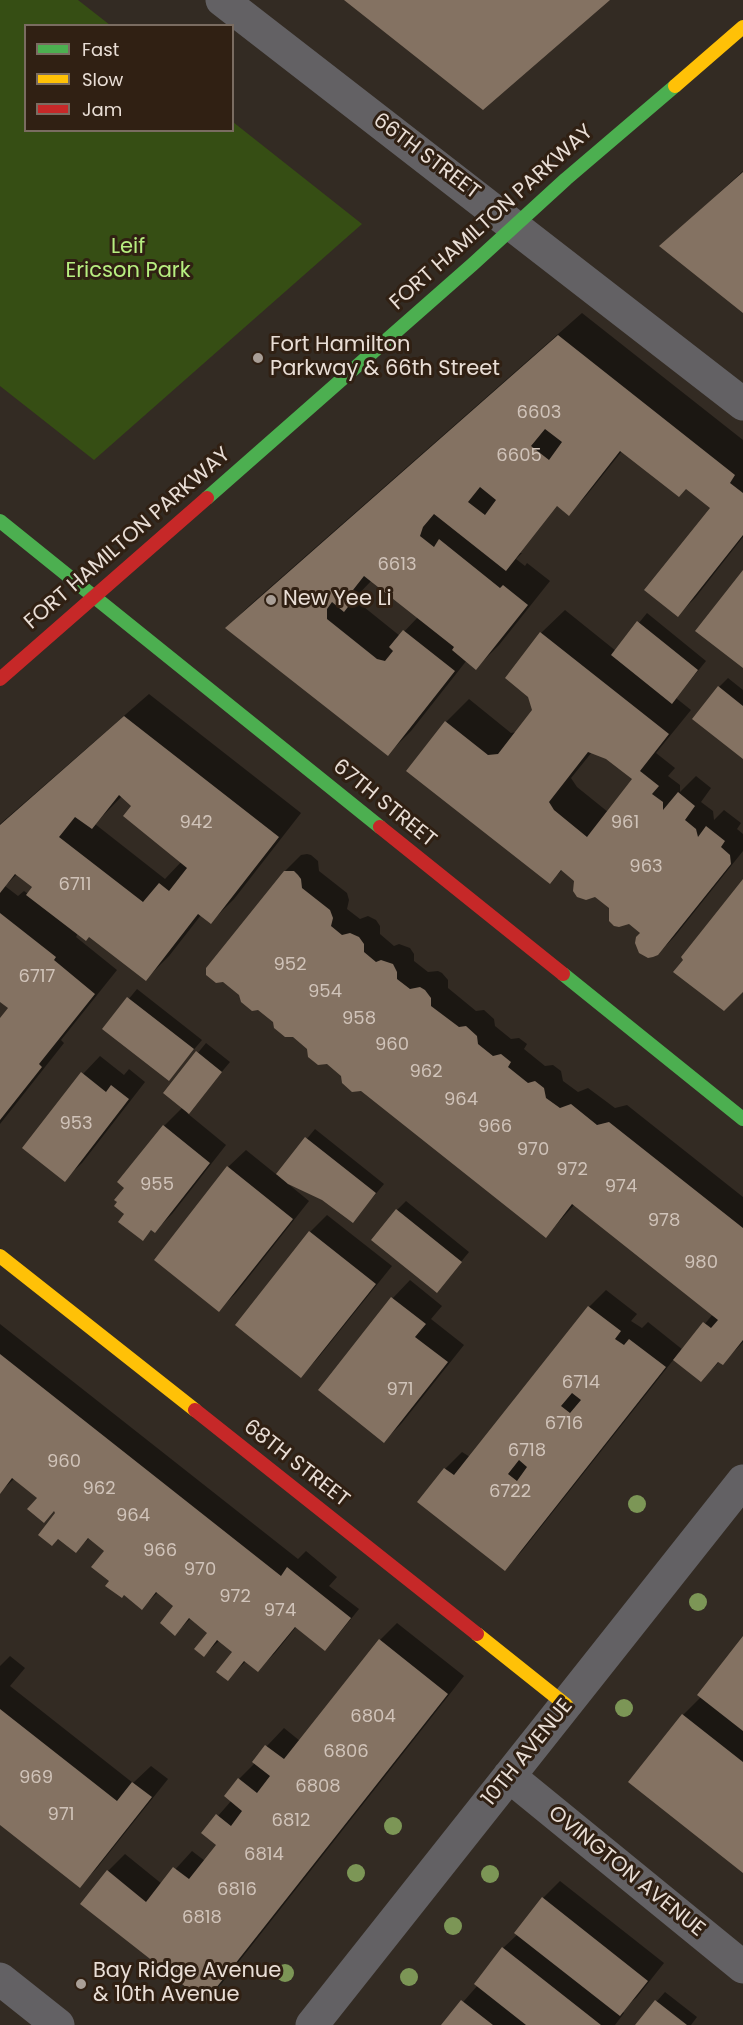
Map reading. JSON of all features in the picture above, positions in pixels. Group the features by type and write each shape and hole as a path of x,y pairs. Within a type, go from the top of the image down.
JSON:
{"street":[{"name":"66TH STREET","path":"222,0 743,404"},
{"name":"FORT HAMILTON PARKWAY","path":"0,679 516,226 574,172 743,27"},
{"name":"67TH STREET","path":"0,521 743,1119"},
{"name":"68TH STREET","path":"0,1256 566,1705"},
{"name":"10TH AVENUE","path":"312,2025 743,1481"},
{"name":"OVINGTON AVENUE","path":"509,1776 743,1967"},
{"path":"0,1979 58,2025"}],"green space":[{"name":"Leif Ericson Park","path":"0,0 78,0 109,24 24,24 24,132 234,132 234,123 362,224 94,460 0,386"}],"building":[{"path":"344,0 610,0 483,110"},
{"path":"743,172 743,313 659,246"},
{"path":"558,335 735,475 730,483 743,493 743,535 678,617 644,590 710,508 686,489 679,497 620,451 569,516 557,506 506,571 434,514 423,527 420,536 434,547 439,539 500,588 503,585 528,605 476,670 452,650 454,647 364,576 353,590 358,594 344,612 332,602 327,609 327,619 377,659 385,661 393,651 389,647 403,630 455,671 388,756 225,628","holes":["545,429 562,442 549,460 531,446","480,487 496,500 485,515 468,502"]},
{"path":"743,570 743,668 695,631"},
{"path":"637,621 698,670 672,704 611,655"},
{"path":"540,632 669,734 640,771 659,786 652,794 663,802 663,810 678,792 695,806 685,820 696,829 698,837 706,826 725,841 721,847 730,855 731,864 658,955 648,958 639,953 635,943 640,933 629,924 614,926 609,921 609,908 595,897 586,900 577,897 573,891 574,881 561,870 550,884 406,771 445,721 488,755 498,754 532,710 528,697 505,678","holes":["588,752 606,759 632,779 587,837 554,810 549,802"]},
{"path":"718,686 743,706 743,759 692,719"},
{"path":"124,716 279,837 211,924 198,914 146,981 89,937 86,941 26,895 32,887 15,874 0,893 0,825","holes":["119,795 131,806 123,816 187,868 169,891 159,883 143,902 59,837 75,817 92,829"]},
{"path":"284,871 294,871 301,879 302,888 330,910 333,918 331,926 342,935 350,933 359,937 364,944 364,952 376,962 381,960 393,964 397,972 397,979 410,989 420,987 425,990 431,998 431,1006 459,1027 466,1026 477,1036 478,1044 493,1056 501,1054 511,1062 508,1067 528,1083 535,1081 544,1088 546,1098 560,1108 571,1104 597,1125 609,1122 743,1228 743,1340 723,1365 718,1362 701,1382 673,1360 703,1322 711,1328 718,1320 572,1204 546,1238 361,1091 352,1092 342,1083 341,1076 327,1064 318,1065 308,1057 307,1049 293,1037 285,1037 274,1028 273,1022 258,1010 252,1011 241,1002 239,995 223,982 216,983 206,975 206,968"},
{"path":"743,879 743,992 724,1011 673,972 683,960 681,957"},
{"path":"0,913 56,957 54,960 95,994 39,1064 42,1067 0,1120 0,1018 8,1008 0,1002"},
{"path":"127,997 194,1049 169,1081 102,1029"},
{"path":"196,1051 222,1072 189,1114 163,1093"},
{"path":"81,1072 106,1092 111,1085 129,1099 65,1182 22,1148"},
{"path":"163,1125 210,1163 155,1233 151,1230 143,1241 118,1222 124,1214 114,1206 117,1202 114,1200 124,1188 117,1182"},
{"path":"305,1137 376,1193 353,1223 322,1200 288,1184 276,1174"},
{"path":"227,1166 293,1219 219,1312 154,1260"},
{"path":"396,1209 462,1262 437,1293 371,1240"},
{"path":"309,1231 376,1284 301,1378 235,1325"},
{"path":"391,1297 426,1324 415,1337 448,1362 384,1443 318,1390"},
{"path":"588,1306 621,1331 615,1339 624,1345 629,1339 666,1367 505,1571 417,1502 444,1468 454,1475","holes":["572,1393 581,1400 570,1413 561,1406","519,1460 527,1467 517,1481 508,1474"]},
{"path":"0,1354 281,1576 287,1567 351,1618 325,1651 295,1627 258,1672 244,1661 228,1681 216,1672 232,1652 217,1640 204,1657 194,1649 207,1633 189,1618 175,1636 160,1623 173,1606 156,1592 142,1610 124,1595 122,1598 105,1586 109,1581 91,1567 104,1551 88,1538 76,1553 58,1539 52,1546 38,1535 55,1513 54,1511 44,1523 27,1509 37,1498 12,1478 0,1494"},
{"path":"743,1636 743,1731 697,1695"},
{"path":"379,1639 448,1694 205,2002 80,1904 107,1870 146,1902 173,1867 189,1879 216,1845 201,1833 216,1814 231,1826 242,1811 224,1796 238,1778 257,1793 270,1776 252,1762 265,1745 284,1759"},
{"path":"0,1709 117,1801 132,1782 152,1797 80,1888 0,1825"},
{"path":"682,1714 743,1762 743,1873 628,1782"},
{"path":"542,1897 648,1981 620,2016 514,1933"},
{"path":"502,1947 601,2025 526,2025 474,1984"},
{"path":"461,2000 493,2025 441,2025"},
{"path":"655,2000 687,2025 635,2025"}],"traffic: fast":[{"path":"207,498 566,179 675,86"},
{"path":"0,521 380,827"},
{"path":"563,974 743,1119"}],"traffic: slow":[{"path":"675,86 743,27"},
{"path":"0,1256 195,1410"},
{"path":"477,1634 566,1705"}],"traffic: jam":[{"path":"0,679 207,498"},
{"path":"380,827 563,974"},
{"path":"195,1410 477,1634"}],"place":[{"name":"Fort Hamilton Parkway & 66th Street","path":"258,358"},
{"name":"New Yee Li","path":"271,600"},
{"name":"Bay Ridge Avenue & 10th Avenue","path":"81,1984"}]}
